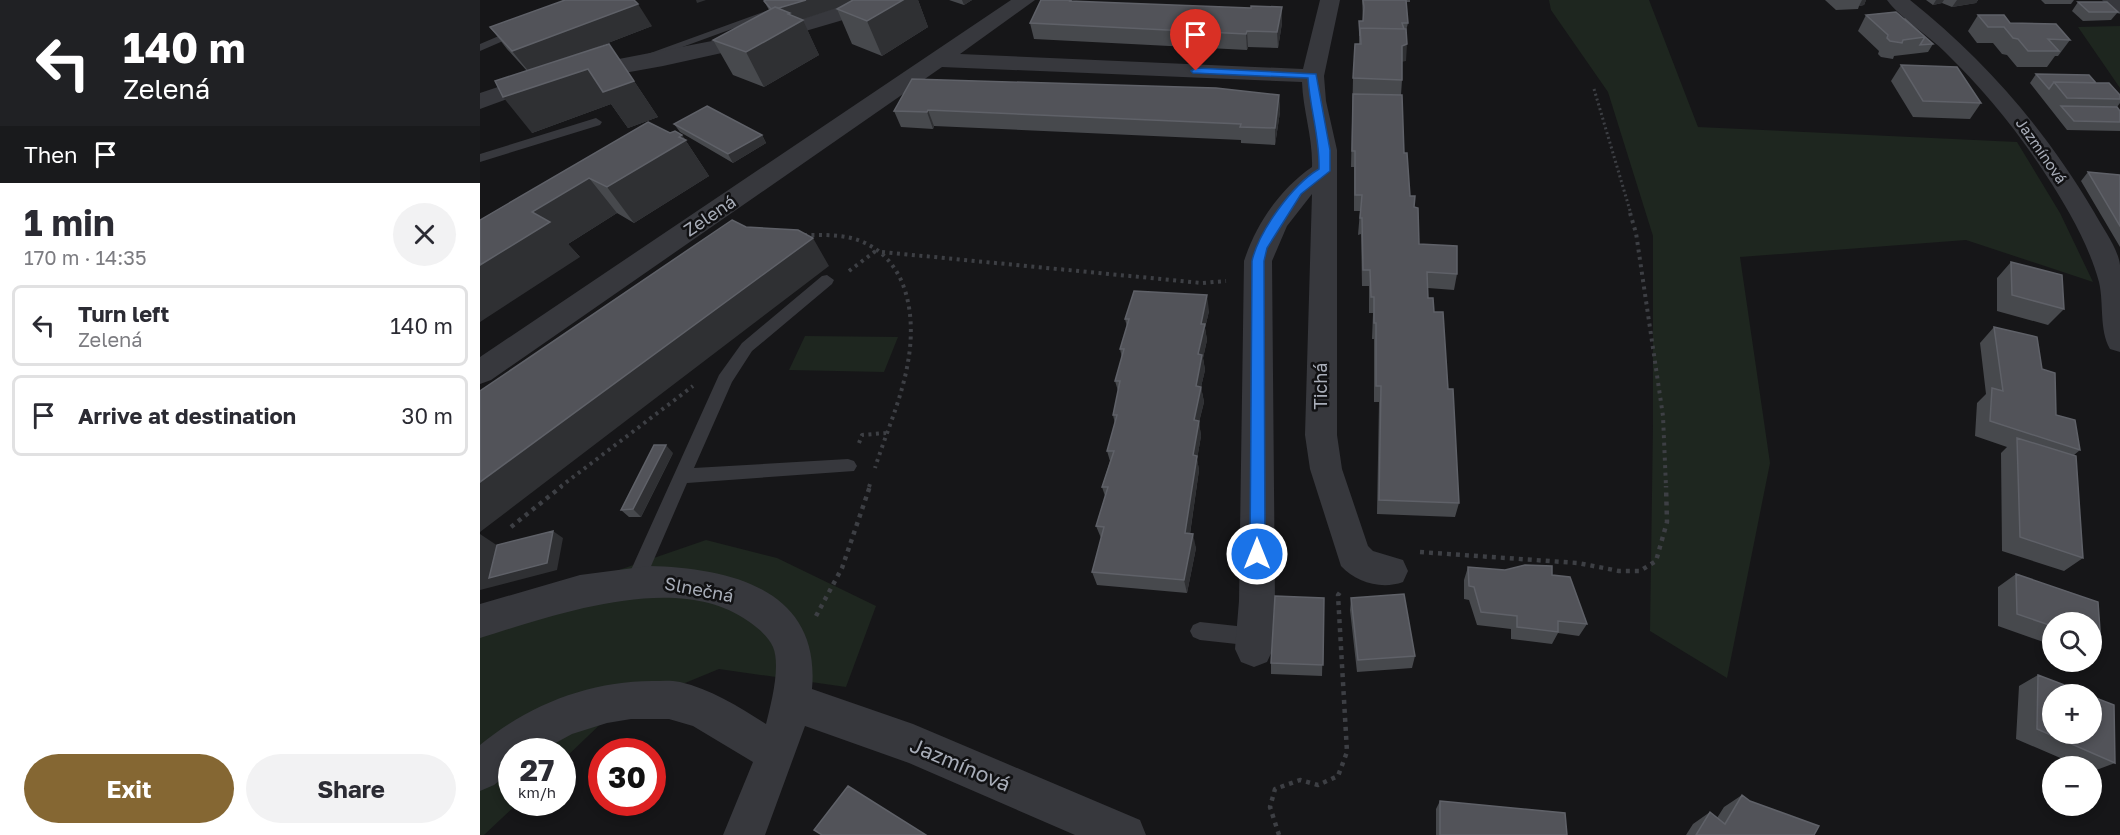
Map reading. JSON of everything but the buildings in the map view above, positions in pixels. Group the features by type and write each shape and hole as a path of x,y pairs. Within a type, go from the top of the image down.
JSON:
{"street":[{"path":"480,102 523,85 755,39 878,0"},
{"name":"Zelená","path":"480,372 1025,0"},
{"name":"Tichá","path":"1330,0 1313,76 1316,112 1325,150 1321,435 1326,469 1353,555 1363,565"},
{"name":"Jazmínová","path":"1897,0 1975,68 1999,93 2045,151 2085,220 2111,275 2116,297 2120,341"},
{"path":"2112,0 2120,8"},
{"path":"940,60 1313,76"},
{"path":"1255,643 1258,271 1261,248 1297,191 1308,180 1324,171"},
{"path":"1363,565 1390,571"},
{"name":"Slnečná","path":"480,621 573,593 635,581 697,586 734,595 759,607 777,621 793,650 792,702 776,753 744,835"},
{"path":"480,771 545,724 596,706 640,699 681,701 724,721 776,753"},
{"name":"Jazmínová","path":"792,702 912,744 1125,835"}],"lane":[{"path":"620,66 806,0"},
{"path":"480,48 526,27"},
{"path":"480,158 596,122"},
{"path":"635,581 725,379 747,347 772,324 835,278"},
{"path":"682,476 848,466"},
{"path":"1200,631 1255,643"}],"path":[{"path":"1390,571 1413,552 1578,563 1619,571 1640,571 1656,561 1667,522 1663,416 1636,232 1594,89"},
{"path":"793,650 827,599 857,524 908,364 912,335 909,306 903,281 894,266 880,251 863,242 834,236 800,234"},
{"path":"835,278 880,251 1202,283 1231,281 1258,271"},
{"path":"511,527 544,499 699,381"},
{"path":"1279,835 1270,807 1275,789 1300,780 1318,785 1338,776 1347,752 1338,595 1363,565"}],"shaded area":[{"path":"1549,0 1649,0 1698,127 2017,142 2060,213 2093,282 1966,240 1740,257 1770,463 1727,678 1650,631 1653,236 1608,92 1551,10"},
{"path":"2120,26 2120,88 2078,27"},
{"path":"805,336 898,337 884,372 789,370"},
{"path":"706,540 777,558 876,606 846,687 719,669 612,713 576,748 576,738 498,738 498,816 504,816 484,835 480,835 480,618"}],"route":[{"path":"1196,71 1313,76 1314,101 1325,150 1324,171 1308,180 1297,191 1261,248 1258,261 1257,554"}]}
